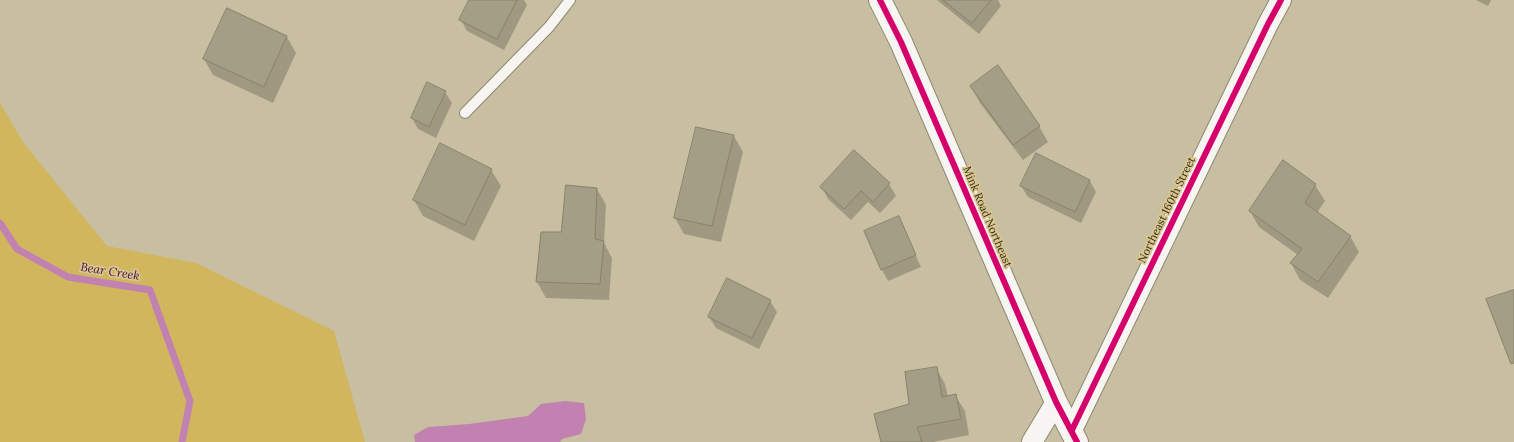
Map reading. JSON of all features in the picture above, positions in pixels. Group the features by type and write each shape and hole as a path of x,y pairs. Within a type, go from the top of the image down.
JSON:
{"street":[{"name":"Mink Road Northeast","path":"880,0 901,42 1056,402 1075,436"},
{"name":"Northeast 160th Street","path":"1075,436 1268,24 1281,0"},
{"path":"1032,442 1056,402"}],"lane":[{"path":"465,113 549,27 570,0"}],"shaded area":[{"path":"0,103 23,142 107,246 196,263 334,331 365,442 0,442"},
{"path":"565,401 584,403 586,419 581,434 562,439 560,442 415,442 414,435 428,427 469,424 528,416 541,404"}],"building":[{"path":"469,0 517,0 497,39 459,20"},
{"path":"943,0 991,0 972,23"},
{"path":"227,8 287,36 264,87 203,59"},
{"path":"998,65 1040,126 1013,145 970,86"},
{"path":"427,82 446,91 429,127 411,118"},
{"path":"696,127 734,135 712,226 674,218"},
{"path":"440,143 492,169 465,225 413,200"},
{"path":"854,150 890,183 873,202 861,191 844,209 820,187"},
{"path":"1036,153 1090,180 1075,212 1020,186"},
{"path":"1283,160 1316,184 1305,203 1351,236 1318,282 1290,263 1302,249 1249,211"},
{"path":"566,185 597,188 595,239 604,241 600,284 536,282 541,232 561,232"},
{"path":"899,216 916,255 881,270 864,231"},
{"path":"727,278 771,300 752,338 708,317"},
{"path":"1514,290 1514,363 1511,364 1486,299"},
{"path":"937,367 942,397 956,394 961,419 917,427 922,442 881,442 874,414 909,404 905,372"}],"waterway":[{"name":"Bear Creek","path":"0,223 17,249 68,277 150,290 190,401 182,442"}],"cycle path":[{"path":"880,0 901,42 1056,402 1077,442"},
{"path":"1072,430 1268,24 1281,0"}]}
